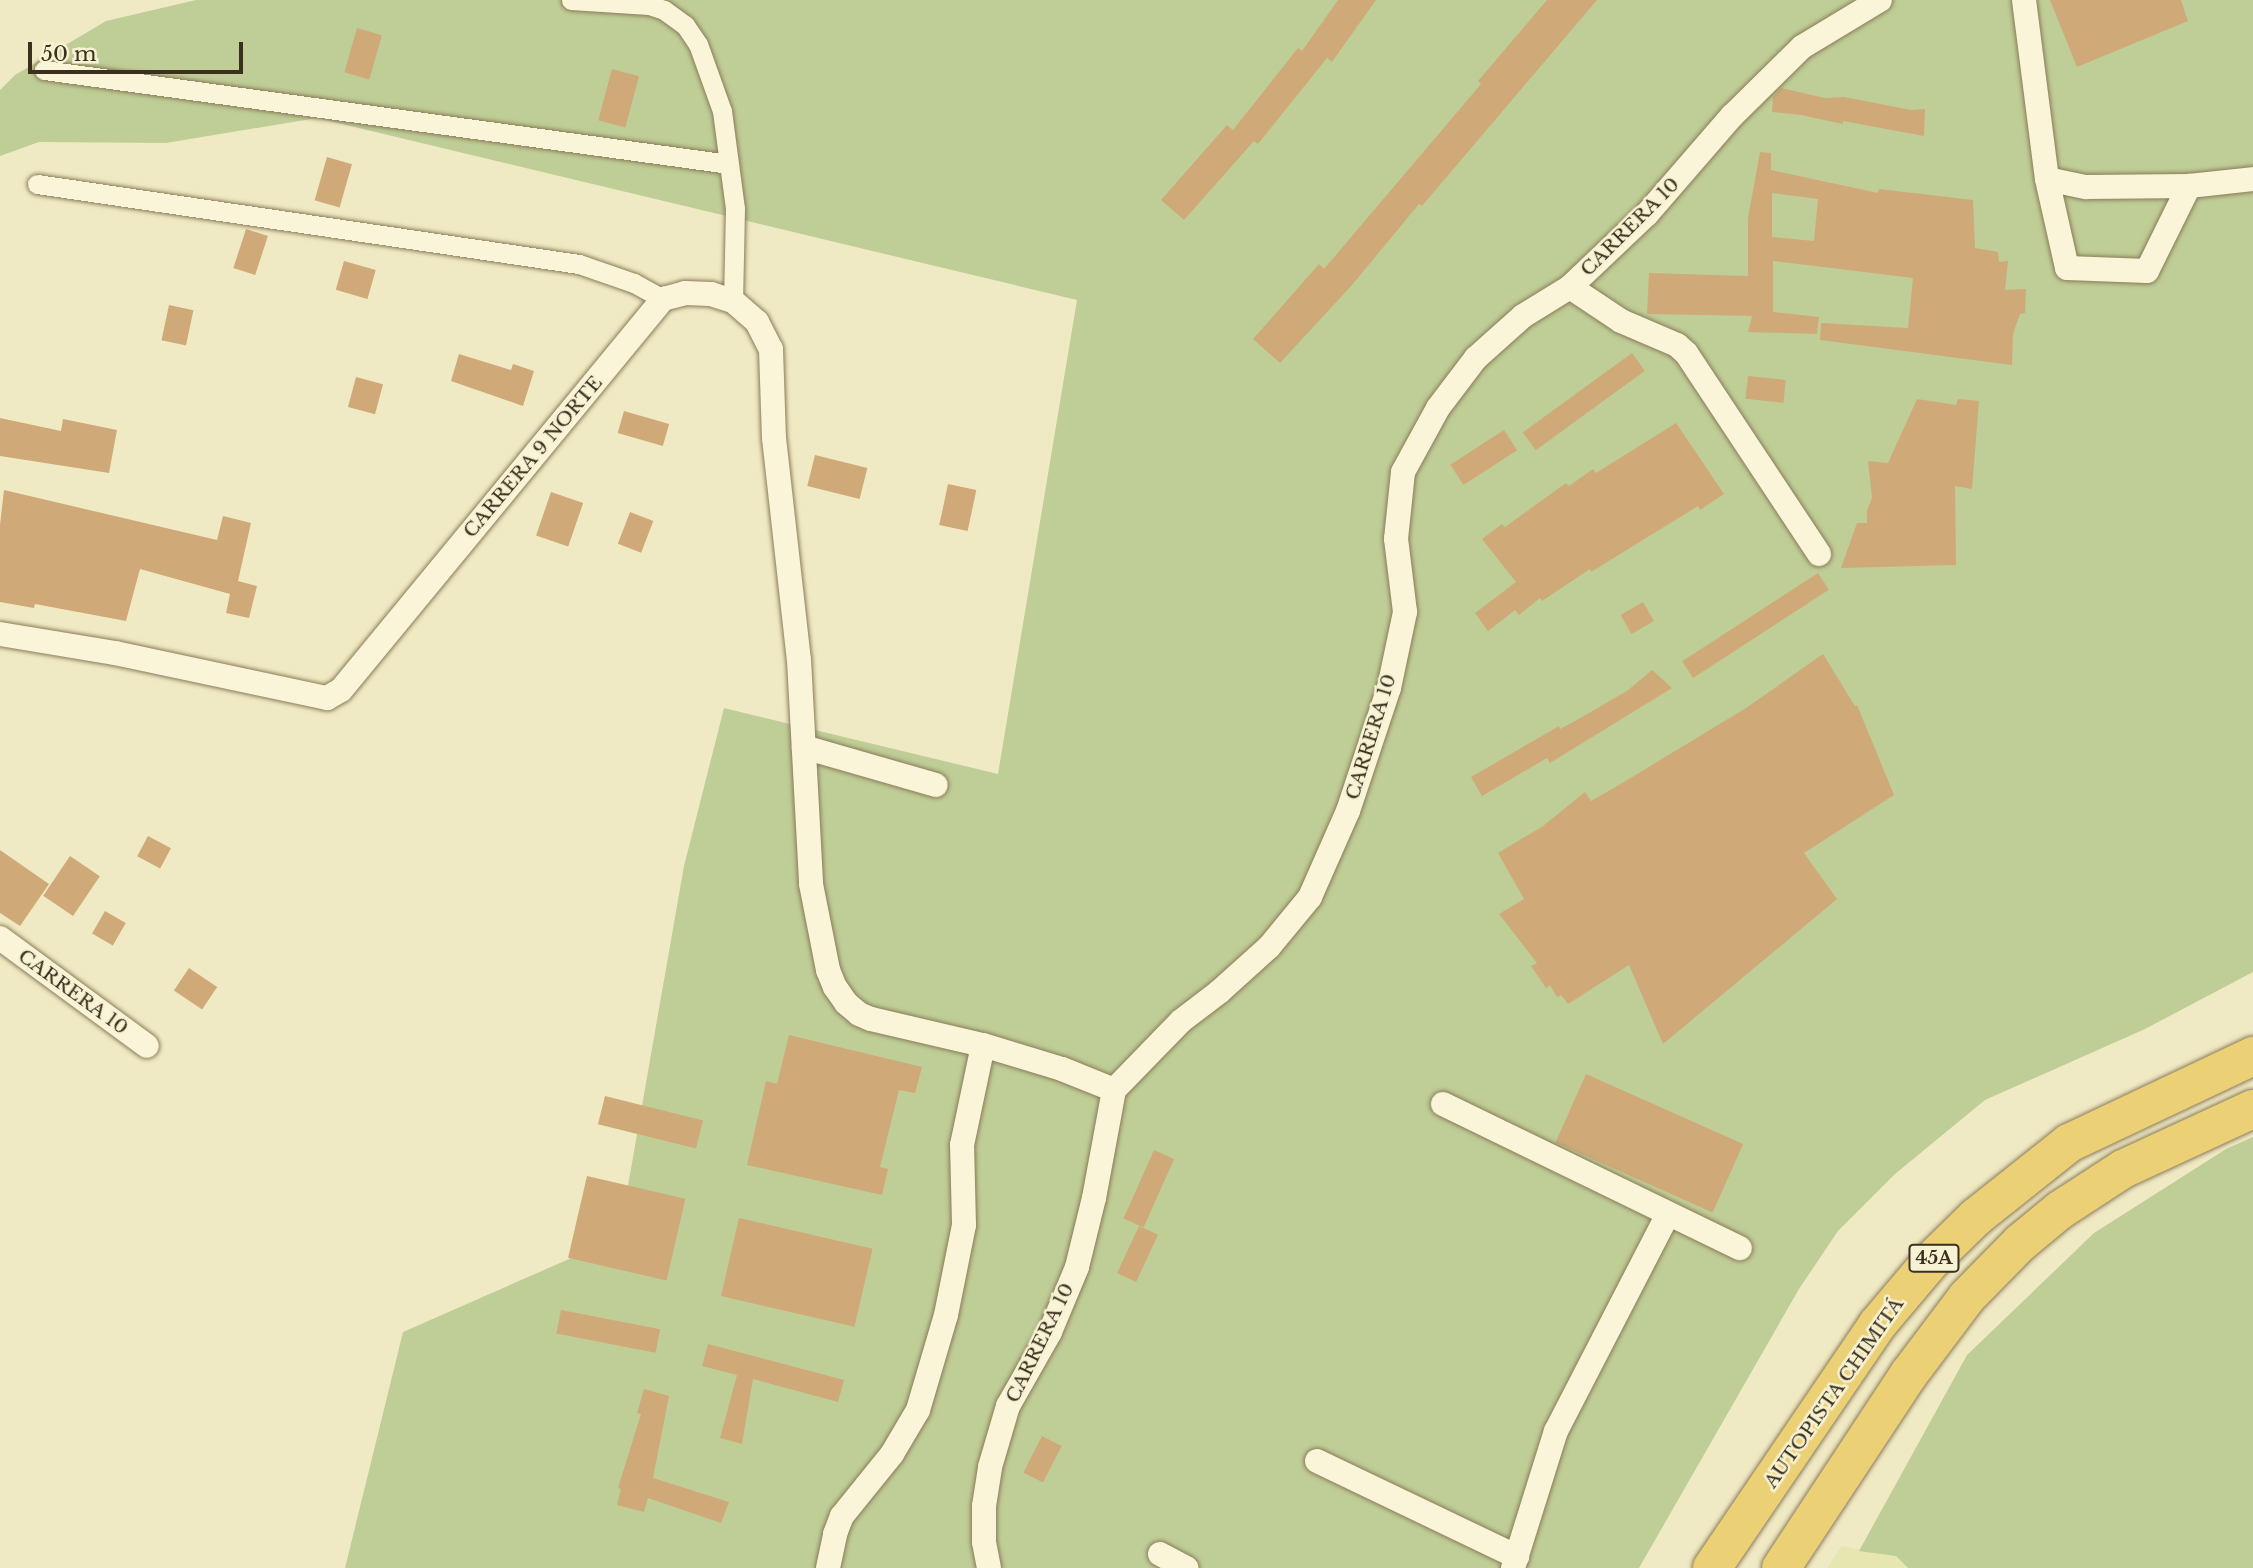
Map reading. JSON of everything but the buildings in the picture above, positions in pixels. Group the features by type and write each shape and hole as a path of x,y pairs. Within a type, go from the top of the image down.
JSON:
{"highway":[{"name":"AUTOPISTA CHIMITÁ","path":"1712,1568 1877,1325 1931,1261 1976,1217 2069,1143 2253,1056"},
{"name":"45A","path":"1781,1568 1909,1374 1967,1297 2020,1243 2060,1210 2123,1168 2253,1110"}],"street":[{"path":"571,0 649,5 664,10 685,25 698,44 722,111 735,208 733,301"},
{"name":"CARRERA 10","path":"989,1568 984,1542 984,1506 990,1467 1008,1405 1050,1332 1077,1266 1094,1198 1114,1090 1181,1021 1219,992 1269,947 1310,897 1348,811 1389,688 1405,612 1396,539 1403,472 1437,408 1476,358 1523,316 1570,287 1647,214 1732,116 1802,47 1880,0"},
{"path":"2024,0 2047,179 2067,268 2147,271 2189,186"},
{"path":"44,70 729,164"},
{"path":"2047,179 2086,187 2189,186 2253,179"},
{"path":"37,184 579,264 634,283 663,299 685,293 711,294 733,301 757,322 771,349 774,438 799,660 811,884 828,970 835,987 852,1009 870,1019 983,1045 1062,1069 1114,1090"},
{"path":"1570,287 1621,321 1677,345 1686,354 1819,554"},
{"name":"CARRERA 9 NORTE","path":"0,634 115,653 327,698 341,690 663,299"},
{"path":"804,747 936,785"},
{"name":"CARRERA 10","path":"0,938 146,1046"},
{"path":"828,1568 842,1516 892,1454 918,1410 946,1315 964,1225 962,1145 983,1045"},
{"path":"1443,1104 1740,1248"},
{"path":"1317,1461 1515,1562 1556,1431 1668,1214"},
{"path":"1160,1554 1186,1568"}],"green space":[{"path":"196,0 2253,0 2253,972 2145,1029 1985,1100 1895,1174 1838,1231 1799,1289 1639,1568 345,1568 403,1332 619,1237 684,866 724,708 998,774 1077,300 317,118 166,143 39,142 0,156 0,90 15,75 106,21"},
{"path":"2253,1137 2253,1568 1908,1568 1896,1556 1859,1551 1967,1355 2094,1233 2226,1149"},
{"path":"1842,1546 1896,1556 1908,1568 1827,1568"}]}
